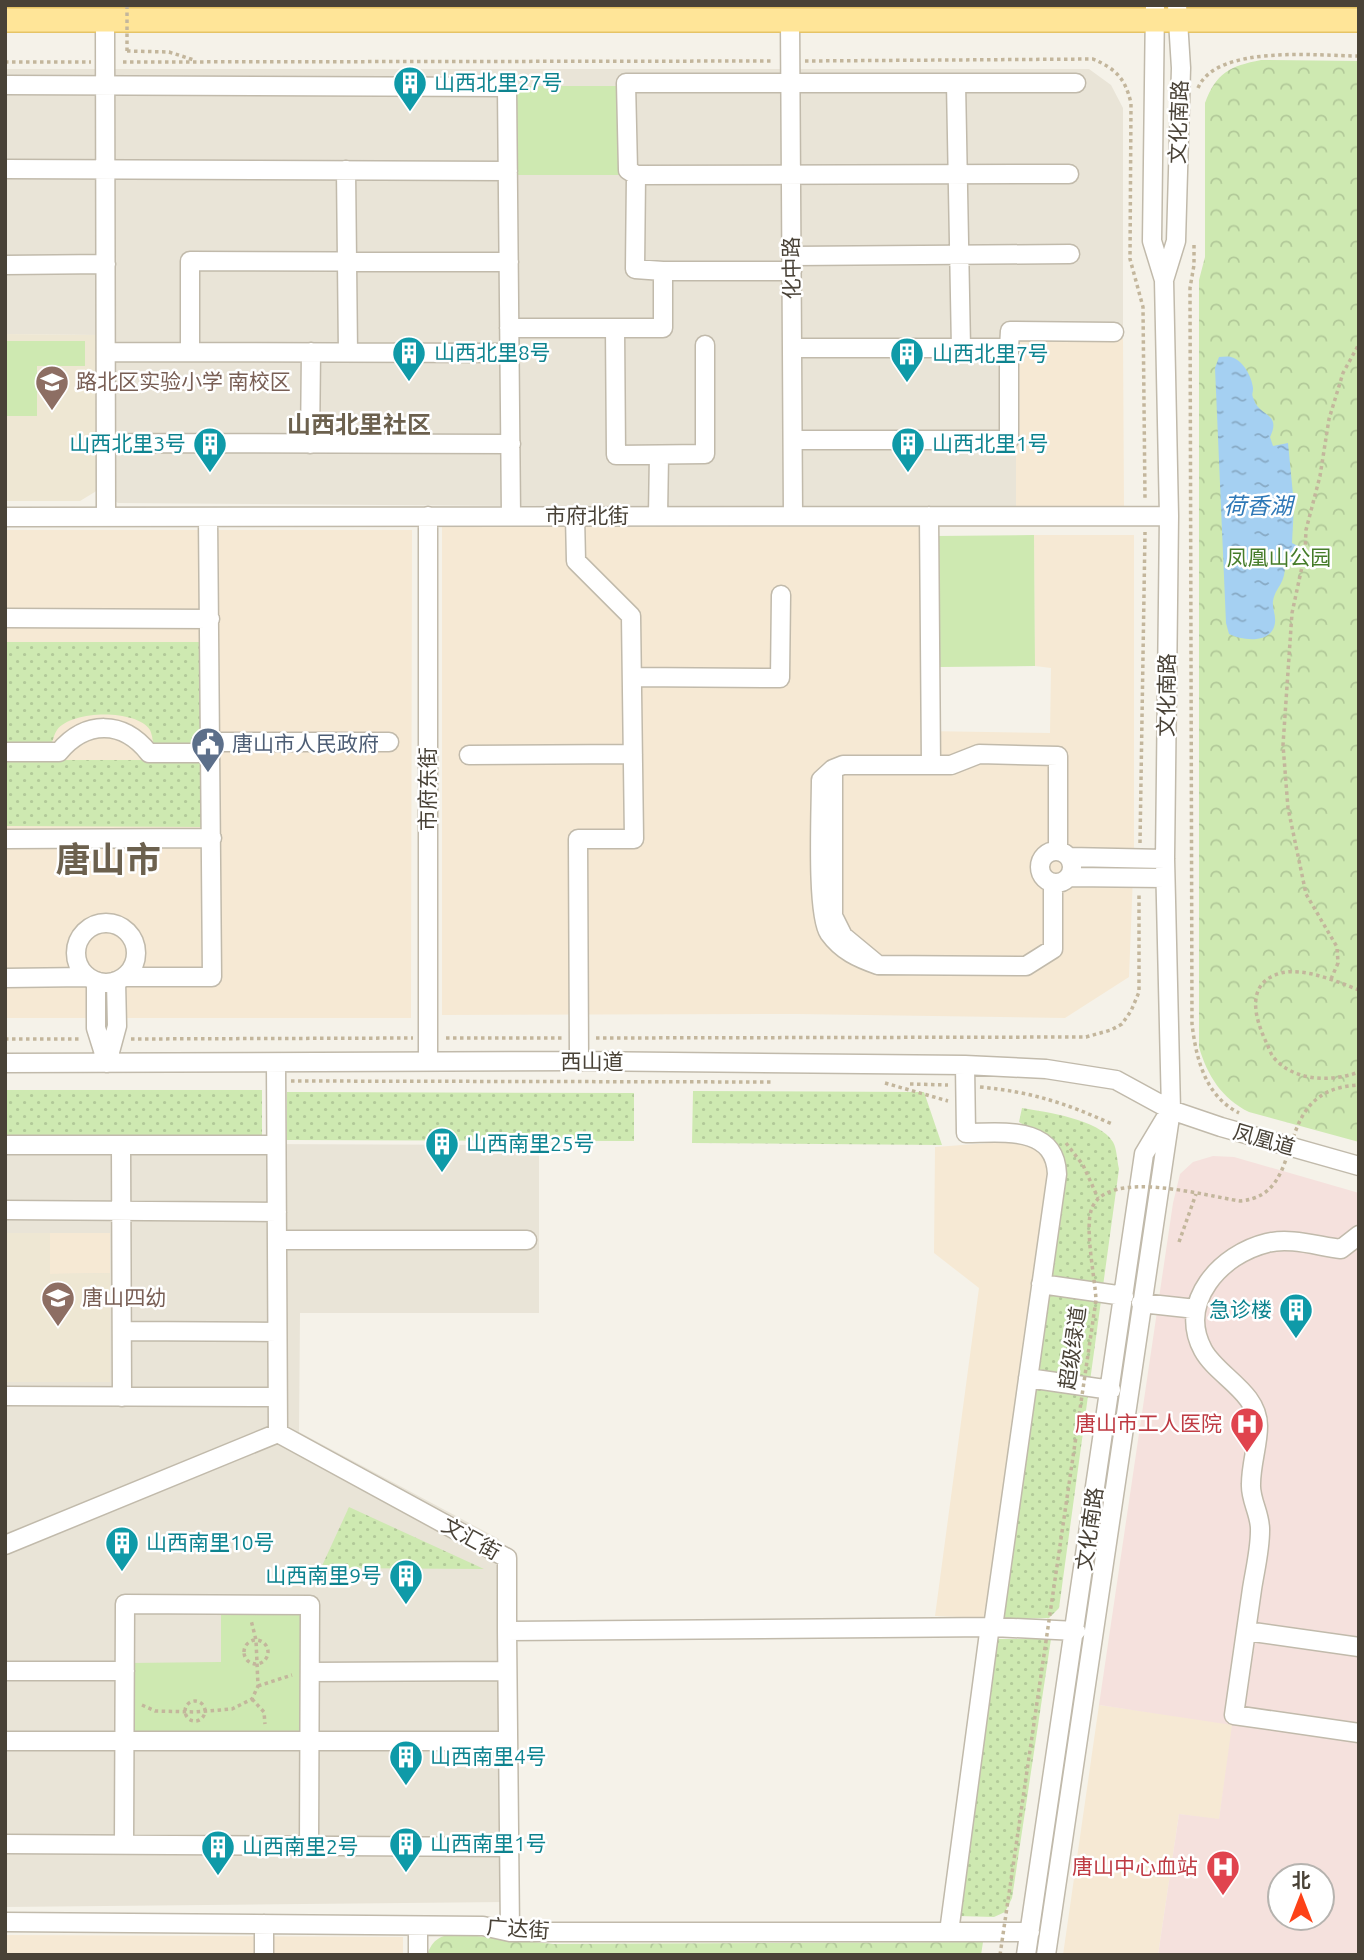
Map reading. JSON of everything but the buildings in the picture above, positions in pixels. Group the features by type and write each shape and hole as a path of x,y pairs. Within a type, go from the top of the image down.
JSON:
{"main road":[{"path":"5,20 790,20 1177,13 1359,20"}],"street":[{"name":"文化南路","path":"1046,1955 1171,1110 1165,877 1169,516 1164,280 1152,241 1154,13"},
{"name":"文化南路","path":"1164,280 1175,241 1181,68 1177,13"},
{"path":"105,19 106,517"},
{"name":"化中路","path":"790,20 793,516"},
{"path":"1069,174 636,174 628,170 626,83 1076,83"},
{"path":"956,83 961,348"},
{"path":"5,85 508,87 511,516"},
{"path":"5,169 508,171"},
{"path":"346,170 348,353"},
{"path":"636,174 635,270 663,271 958,255 1070,254"},
{"path":"190,352 190,261 509,262"},
{"path":"5,265 106,264"},
{"path":"509,328 663,328 663,271"},
{"path":"615,328 616,455 705,454 705,345"},
{"path":"793,440 1009,440 1010,331 1114,331"},
{"path":"793,348 1009,348"},
{"path":"106,352 510,353"},
{"path":"310,444 311,352"},
{"path":"106,443 511,444"},
{"path":"658,516 659,455"},
{"name":"市府东街","path":"428,516 428,1062"},
{"path":"575,516 576,561 631,616 634,839 578,839 579,1061"},
{"path":"929,516 930,765"},
{"name":"市府北街","path":"5,517 1169,516"},
{"path":"5,978 92,979 103,983 120,979 212,977 208,517"},
{"path":"632,677 780,678 781,595"},
{"path":"5,618 209,619"},
{"path":"5,752 59,752 71,738 92,729 116,729 138,738 149,753 211,747 389,742"},
{"path":"469,755 633,754"},
{"path":"979,754 1058,756 1064,854 1072,867 1061,880 1053,948 1027,966 878,965 849,954 827,931 822,909 821,780 833,769 843,765 930,765 951,765 979,754"},
{"path":"5,839 212,838"},
{"path":"1165,859 1048,854 1041,862 1041,873 1048,881 1165,877"},
{"path":"105,923 123,929 134,943 135,961 120,979 117,1026 107,1063 96,1028 92,979 77,962 77,944 88,929 105,923"},
{"name":"西山道","path":"5,1063 579,1061 965,1065 1046,1069 1116,1080 1171,1110"},
{"path":"5,1545 278,1433 276,1063"},
{"path":"949,1932 989,1633 993,1627 1057,1174 1051,1149 1030,1135 966,1133 965,1065"},
{"name":"文化南路","path":"1026,1955 1076,1631 1144,1154 1171,1110"},
{"name":"凤凰道","path":"1171,1110 1359,1167"},
{"path":"5,1145 276,1145"},
{"path":"121,1145 122,1397"},
{"path":"5,1210 277,1212"},
{"path":"1359,1236 1341,1249 1286,1241 1266,1243 1231,1258 1201,1291 1196,1309 1196,1329 1202,1348 1213,1366 1247,1398 1258,1424 1251,1483 1261,1528 1234,1715 1359,1733"},
{"path":"277,1240 527,1240"},
{"path":"1041,1284 1124,1296"},
{"path":"1141,1303 1196,1309"},
{"path":"122,1331 277,1332"},
{"path":"1028,1378 1111,1390"},
{"path":"5,1396 277,1397"},
{"name":"文汇街","path":"278,1433 507,1558 507,1632"},
{"path":"124,1845 125,1604 246,1604 310,1605 302,1673 309,1742 309,1846"},
{"path":"510,1932 507,1632 993,1627 1076,1631"},
{"path":"1246,1631 1359,1647"},
{"path":"5,1671 125,1671"},
{"path":"302,1673 508,1671"},
{"path":"5,1741 508,1741"},
{"path":"5,1844 509,1847"},
{"name":"广达街","path":"5,1922 483,1926 510,1932 1030,1932"},
{"path":"264,1924 264,1955"},
{"path":"418,1926 418,1955"}],"path":[{"path":"127,5 127,51 169,52 198,62"},
{"path":"1195,96 1200,82 1215,68 1251,56 1359,56"},
{"path":"5,62 1093,59 1111,66"},
{"path":"1194,239 1194,265 1190,288 1192,1024 1195,1050 1203,1073 1229,1108 1243,1115"},
{"path":"1331,979 1338,962 1337,947 1306,894 1288,808 1284,758 1292,613 1306,553 1306,530 1320,476 1329,419 1343,373 1359,344"},
{"path":"1359,990 1331,979 1281,973 1262,984 1256,993 1258,1026 1274,1058 1305,1077 1323,1080 1359,1072"},
{"path":"276,1081 777,1082"},
{"path":"885,1083 1019,1091 1069,1105 1112,1124"},
{"name":"超级绿道","path":"1000,1955 1095,1311 1095,1278 1089,1222 1092,1208 1098,1198 1125,1186 1142,1186 1240,1201 1254,1200 1269,1192 1279,1177 1301,1115 1328,1089 1359,1085"},
{"path":"1294,1130 1307,1133"},
{"path":"1179,1242 1196,1194"},
{"path":"125,1690 138,1703 155,1711 233,1709 252,1699 258,1686 256,1640 246,1604"},
{"path":"256,1640 263,1643 267,1650 264,1660 257,1664 246,1660 244,1652 249,1642 256,1640"},
{"path":"258,1686 302,1673"},
{"path":"252,1699 264,1712 265,1742"},
{"path":"193,1701 202,1704 204,1717 196,1721 189,1719 185,1710 193,1701"}],"shaded area":[{"path":"5,69 1089,69 1111,85 1123,108 1123,339 1016,340 1016,510 118,503 98,490 98,335 5,334"},
{"name":"路北区实验小学 南校区","path":"5,334 98,335 98,490 80,501 5,501"},
{"path":"1123,339 1124,510 1016,510 1016,340"},
{"path":"442,527 922,527 925,731 1050,733 1051,668 1035,666 1034,535 1134,535 1134,850 1129,977 1065,1018 797,1014 442,1015"},
{"name":"唐山市人民政府","path":"5,530 412,530 411,1018 5,1018"},
{"path":"1047,1139 1060,1151 1064,1169 1001,1619 935,1616 979,1288 934,1253 935,1147"},
{"path":"5,1143 539,1145 539,1313 300,1313 299,1432 499,1539 505,1902 5,1907"},
{"name":"唐山市工人医院","path":"1213,1156 1234,1157 1359,1193 1359,1955 1158,1955 1179,1814 1219,1819 1232,1725 1099,1705 1173,1203 1180,1174 1193,1162"},
{"name":"唐山四幼","path":"5,1233 50,1233 50,1274 110,1273 110,1382 5,1382"},
{"path":"50,1233 110,1233 110,1273 50,1274"},
{"path":"1099,1705 1233,1724 1219,1820 1179,1814 1158,1955 1063,1955"},
{"path":"5,1935 403,1937 403,1955 5,1955"}],"green space":[{"name":"凤凰山公园","path":"1261,60 1359,61 1359,1142 1239,1107 1217,1085 1206,1067 1199,1047 1199,280 1205,257 1205,103 1214,84 1226,72"},
{"path":"514,86 622,86 622,175 514,175"},
{"path":"5,341 85,341 85,366 37,366 37,416 5,416"},
{"path":"1034,535 1035,666 940,667 936,536"},
{"path":"5,642 201,642 201,746 154,746 150,730 143,723 118,715 104,715 65,723 56,732 51,745 6,746"},
{"path":"5,760 202,760 202,827 5,826"},
{"path":"5,1090 262,1090 262,1141 5,1141"},
{"path":"693,1091 924,1092 942,1145 692,1143"},
{"path":"287,1092 634,1093 634,1141 287,1140"},
{"path":"1022,1108 1084,1122 1106,1134 1113,1142 1119,1169 1059,1608 1049,1618 1002,1619 1064,1169 1060,1151 1047,1139 1019,1122"},
{"path":"349,1507 484,1569 321,1568"},
{"path":"221,1610 305,1610 305,1731 129,1732 128,1663 221,1662"},
{"path":"995,1639 1051,1639 1012,1898 1005,1912 994,1917 957,1916"},
{"path":"458,1934 553,1944 983,1942 981,1955 427,1955 438,1939"}],"water":[{"name":"荷香湖","path":"1219,357 1235,359 1249,374 1257,405 1272,419 1270,437 1273,446 1288,443 1294,505 1292,543 1302,548 1298,565 1285,565 1284,577 1273,601 1273,630 1263,638 1249,639 1229,634 1226,623 1215,368"}],"place":[{"name":"山西北里27号","path":"410,113"},
{"name":"山西北里8号","path":"409,383"},
{"name":"山西北里7号","path":"907,384"},
{"name":"路北区实验小学 南校区","path":"52,412"},
{"name":"山西北里3号","path":"210,474"},
{"name":"山西北里1号","path":"908,474"},
{"name":"唐山市人民政府","path":"208,774"},
{"name":"山西南里25号","path":"442,1174"},
{"name":"唐山四幼","path":"58,1328"},
{"name":"急诊楼","path":"1296,1340"},
{"name":"唐山市工人医院","path":"1247,1454"},
{"name":"山西南里10号","path":"122,1573"},
{"name":"山西南里9号","path":"406,1606"},
{"name":"山西南里4号","path":"406,1787"},
{"name":"山西南里1号","path":"406,1874"},
{"name":"山西南里2号","path":"218,1877"},
{"name":"唐山中心血站","path":"1223,1897"}],"district":[{"name":"山西北里社区","path":"359,425"},
{"name":"唐山市","path":"108,860"}]}
